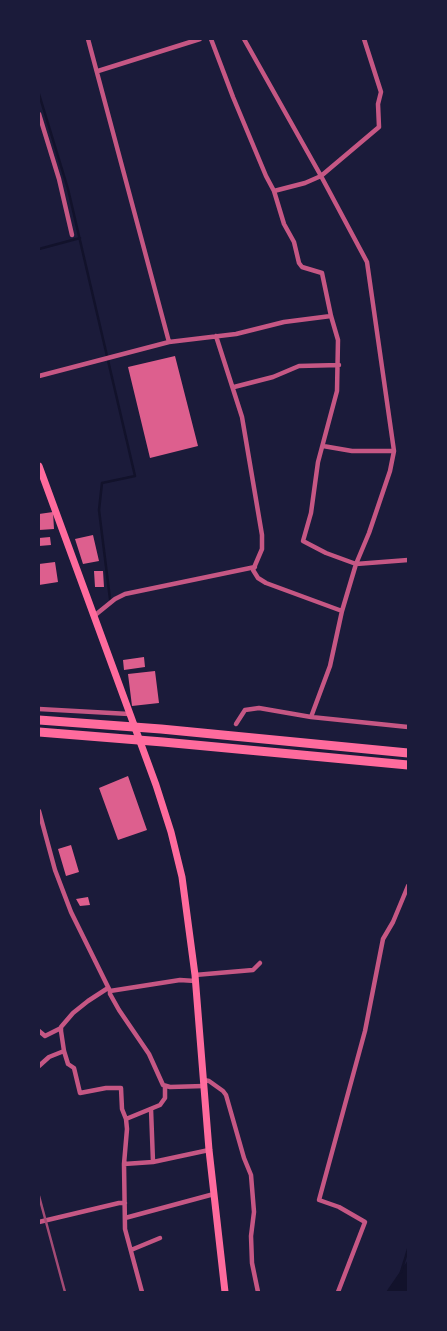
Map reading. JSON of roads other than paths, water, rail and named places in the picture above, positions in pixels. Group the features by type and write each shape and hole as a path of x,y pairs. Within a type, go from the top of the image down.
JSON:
{"highway":[{"path":"39,720 262,738 408,753"},
{"path":"39,732 262,751 408,766"}],"main road":[{"path":"39,466 156,785 171,832 182,878 195,978 209,1150 225,1292"}],"street":[{"path":"88,39 169,342"},
{"path":"98,71 200,39"},
{"path":"211,39 232,97 274,191 284,224 294,242 299,263 302,266 322,273 338,340 337,391 318,462 312,513 303,541 326,553 356,564 408,560"},
{"path":"244,39 368,262 394,451 390,471 369,533 356,564 342,611 330,666 311,717"},
{"path":"274,191 305,183 321,176 379,127 378,104 381,92 364,39"},
{"path":"39,114 59,179 72,235"},
{"path":"39,376 169,342 236,334 284,322 331,316"},
{"path":"216,336 234,387 242,418 262,535 262,549 253,570 258,578 266,583 342,611"},
{"path":"234,387 273,377 299,366 339,365"},
{"path":"323,446 352,450 394,451"},
{"path":"94,617 115,599 125,594 255,567"},
{"path":"236,724 244,710 259,708 311,717 408,727"},
{"path":"39,709 129,714"},
{"path":"39,811 55,870 71,912 119,1010 149,1054 165,1086 165,1098 160,1105 126,1119"},
{"path":"338,1292 365,1222 339,1207 319,1200 365,1030 382,940 393,922 408,886"},
{"path":"39,1031 45,1036 61,1028 82,1006 109,990 253,970 260,963"},
{"path":"61,1028 64,1051 68,1064 74,1068 80,1093 106,1088 121,1088 122,1109 126,1119 124,1164 126,1229 142,1292"},
{"path":"39,1066 49,1057 64,1051"},
{"path":"165,1086 170,1087 209,1081 226,1095 244,1158 251,1175 254,1212 251,1236 252,1263 258,1292"},
{"path":"151,1109 153,1162"},
{"path":"124,1164 153,1162 209,1150"},
{"path":"125,1218 214,1194"},
{"path":"39,1222 125,1203"},
{"path":"131,1250 160,1238"}],"waterway":[{"path":"39,94 68,189 135,476 102,483 99,510 110,599"},
{"path":"39,249 80,238"},
{"path":"401,1272 408,1249"}],"railway":[{"path":"39,1196 65,1292"}]}
